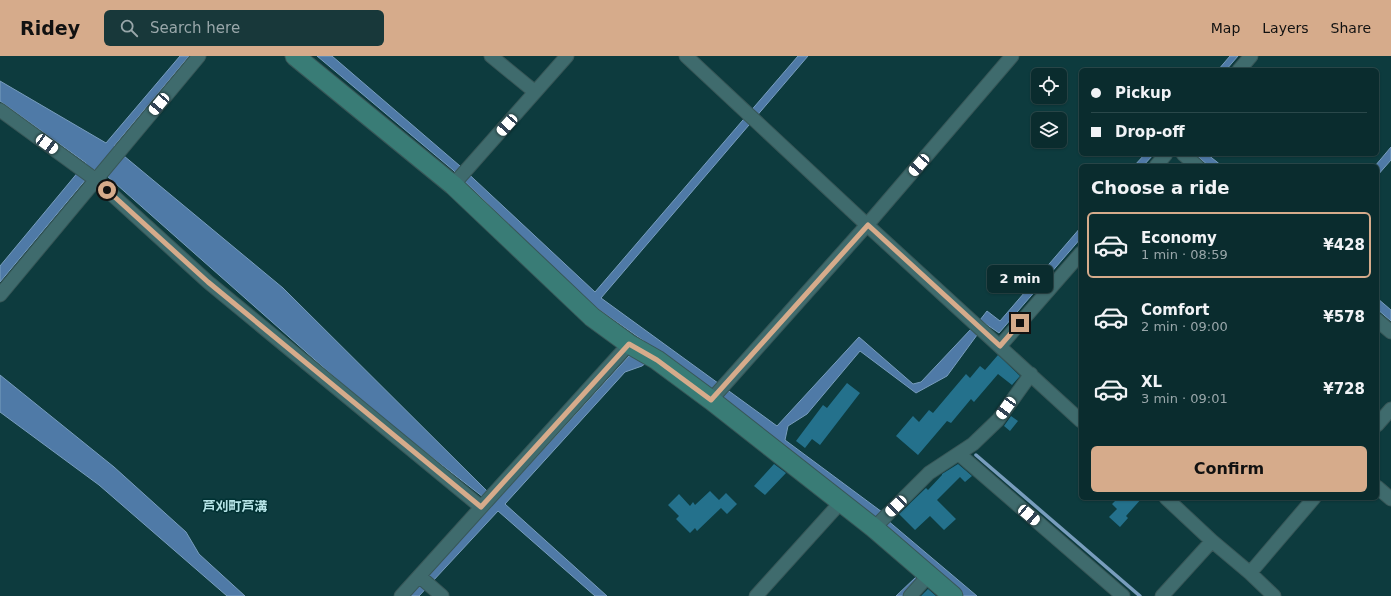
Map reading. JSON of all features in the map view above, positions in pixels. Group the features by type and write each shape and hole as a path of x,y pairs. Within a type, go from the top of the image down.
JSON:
{"street":[{"path":"0,295 199,56"},
{"path":"295,56 453,185 592,318 711,400 874,528 953,596"},
{"path":"491,56 535,92"},
{"path":"453,185 567,56"},
{"path":"686,56 1079,418"},
{"path":"711,400 868,225 1012,56"},
{"path":"1241,68 1251,56"},
{"path":"0,110 99,176 208,282 486,501"},
{"path":"1158,164 1164,156"},
{"path":"1185,156 1195,164"},
{"path":"1000,346 1079,255"},
{"path":"1379,322 1391,332"},
{"path":"401,596 486,501 642,352"},
{"path":"874,528 929,473 973,444 998,420 1031,374"},
{"path":"1379,423 1391,409"},
{"path":"959,454 1123,596"},
{"path":"1379,489 1391,499"},
{"path":"1168,500 1274,596"},
{"path":"1250,573 1312,500"},
{"path":"756,596 841,502"},
{"path":"1162,596 1212,540"},
{"path":"910,596 929,575"},
{"path":"419,576 442,596"}],"water":[{"path":"180,56 189,56 114,146 116,147 97,170 93,170 85,165 86,163 0,101 0,81 106,143"},
{"path":"317,56 332,56 460,166 595,292 798,56 808,56 601,298 777,426 859,337 913,384 921,382 971,329 977,335 947,376 916,393 860,351 807,414 788,426 785,440 882,512 878,518 873,518 675,361 660,352 642,366 625,372 505,504 607,596 595,596 498,511 419,596 408,596 492,506 483,497 375,413 107,176 124,156 283,288 497,500 629,356 639,357 649,348 644,341 591,304 453,170"},
{"path":"1230,56 1238,56 1228,68 1220,68"},
{"path":"1391,147 1391,160 1379,174 1379,164 1377,164"},
{"path":"1143,156 1152,156 1145,164 1136,164"},
{"path":"1197,156 1210,156 1220,164 1207,164"},
{"path":"79,171 87,178 0,282 0,266"},
{"path":"1079,229 1079,240 999,333 980,320 987,311 1000,321"},
{"path":"1379,300 1391,310 1391,321 1379,311"},
{"path":"0,375 114,467 186,532 199,554 245,596 227,596 99,485 0,412"},
{"path":"887,520 977,596 964,596 884,526"},
{"path":"916,577 919,579 903,596 896,596"}],"building":[{"path":"998,355 1020,376 1012,385 998,374 974,402 971,399 951,423 947,421 918,455 896,436 913,416 919,422 929,410 933,413 966,374 970,378 980,366 985,370"},
{"path":"847,383 860,393 820,445 812,439 805,448 796,441 823,405 827,408"},
{"path":"1011,416 1018,421 1010,431 1004,426"},
{"path":"774,464 786,473 765,495 754,486"},
{"path":"958,464 972,476 965,482 960,477 937,500 956,519 944,530 930,516 915,530 899,514 926,488 928,490 942,474"},
{"path":"710,491 719,500 726,493 737,504 727,514 721,508 697,531 695,528 690,533 676,519 679,516 668,505 679,494 690,506 693,502 695,505"},
{"path":"1116,500 1140,500 1126,516 1128,518 1120,527 1109,517 1117,509 1112,504"},
{"path":"928,589 936,596 921,596"}],"waterway":[{"path":"976,455 1140,596"}],"district":[{"name":"芦刈町芦溝","path":"235,506"}],"route":[{"path":"107,190 208,282 481,507 629,344 657,360 711,400 868,225 1000,346 1020,323"}]}
